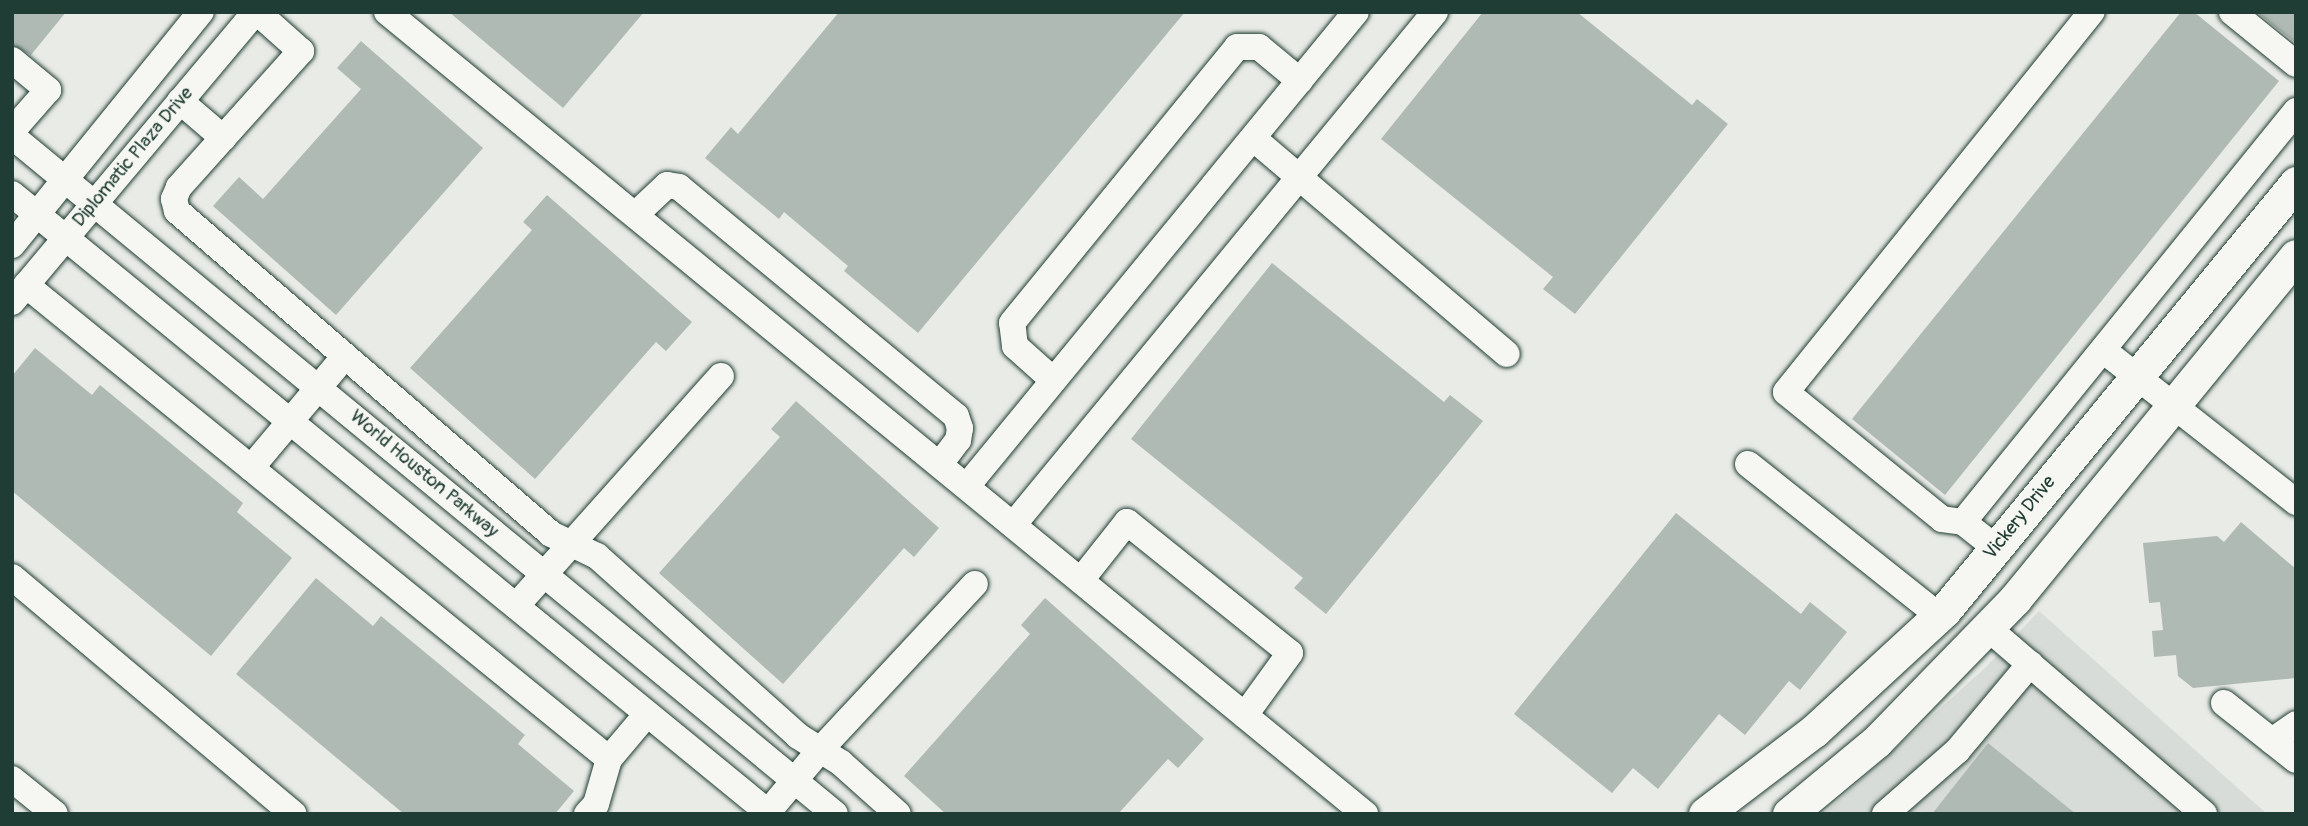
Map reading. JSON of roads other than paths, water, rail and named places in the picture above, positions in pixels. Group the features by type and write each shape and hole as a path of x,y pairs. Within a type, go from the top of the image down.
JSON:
{"main road":[{"name":"Vickery Drive","path":"1705,814 1814,731 1938,616 2296,183"},
{"path":"1789,814 1877,741 1988,628 2296,256"}],"street":[{"name":"Diplomatic Plaza Drive","path":"12,245 64,177 201,12"},
{"name":"Diplomatic Plaza Drive","path":"19,293 256,12"},
{"path":"256,12 301,51 178,187 174,199 177,211 551,534 597,556 798,736 820,750 898,814"},
{"path":"387,12 1365,814"},
{"path":"967,486 1356,12"},
{"path":"1014,524 1435,12"},
{"path":"1996,548 1963,522 1942,519 1786,392 2092,12"},
{"path":"2232,12 2296,64"},
{"path":"1053,380 1015,345 1012,323 1237,47 1259,47 1300,81"},
{"path":"12,60 48,90 12,133"},
{"path":"180,101 223,138"},
{"path":"1963,522 2296,111"},
{"name":"World Houston Parkway","path":"12,133 835,814"},
{"path":"1252,138 1507,354"},
{"path":"635,215 667,185 679,187 956,416 958,440 940,464"},
{"path":"12,194 769,813 820,750 975,584"},
{"path":"19,293 251,468 609,759"},
{"path":"2103,350 2171,407 2296,502"},
{"path":"251,468 345,356"},
{"path":"516,606 543,572 720,376"},
{"path":"1748,464 1938,616"},
{"path":"1081,580 1127,522 1290,653 1245,715"},
{"path":"12,577 293,814"},
{"path":"1988,628 2204,814"},
{"path":"1885,814 1957,751 2030,664"},
{"path":"2224,703 2296,760"},
{"path":"587,814 596,804 609,759 647,713"},
{"path":"2272,741 2296,724"},
{"path":"12,779 55,814"}]}
